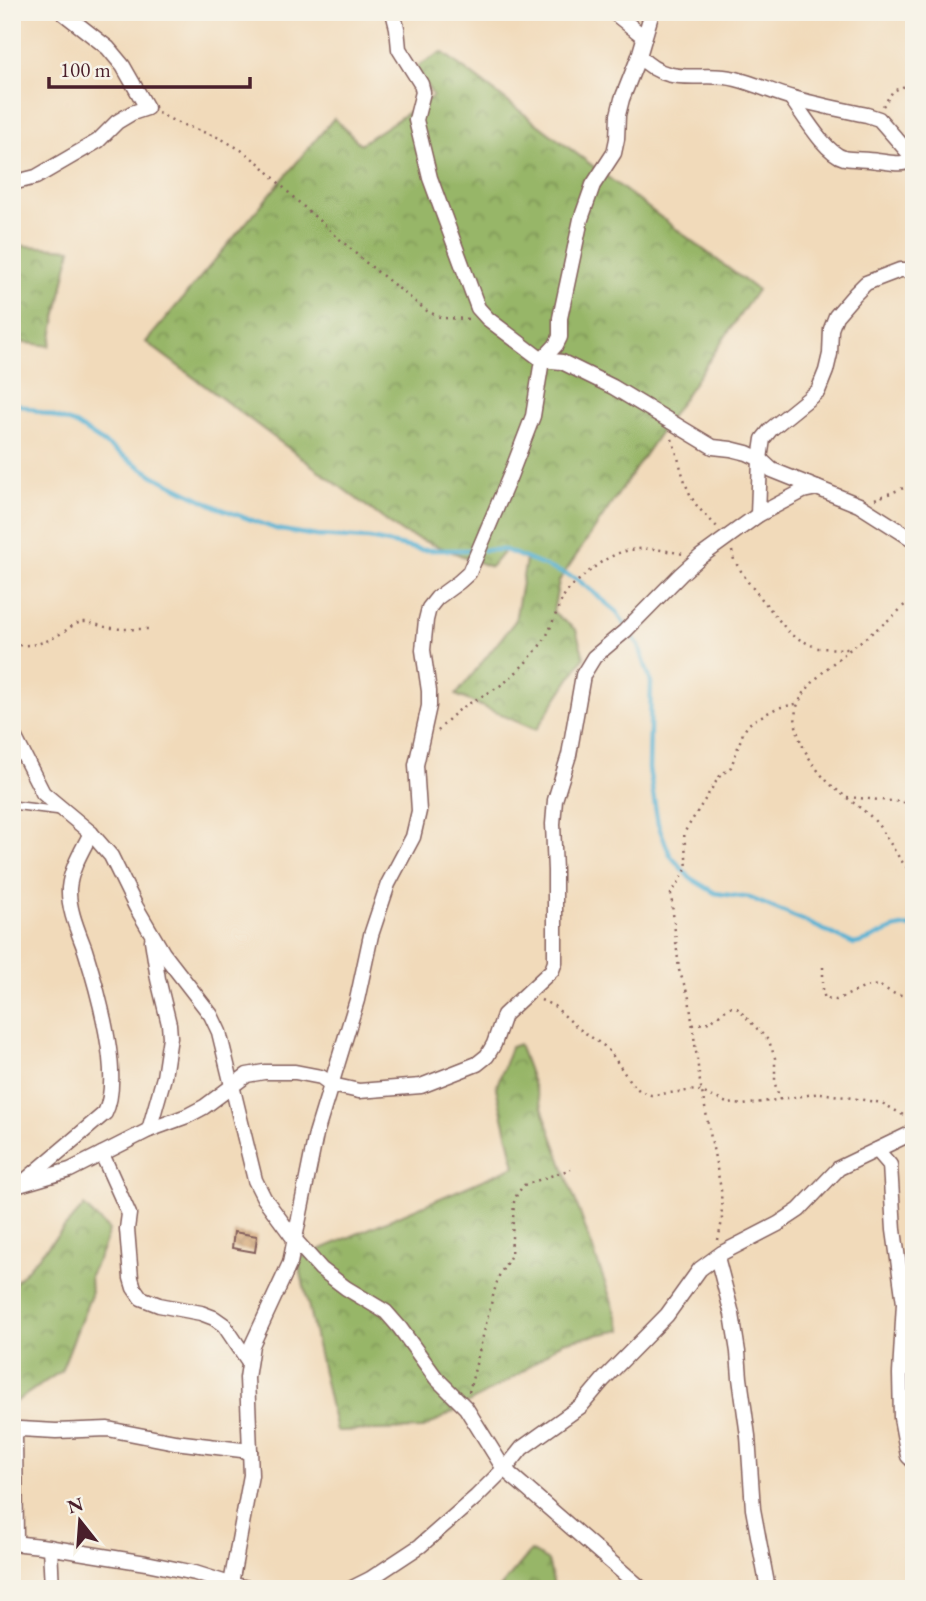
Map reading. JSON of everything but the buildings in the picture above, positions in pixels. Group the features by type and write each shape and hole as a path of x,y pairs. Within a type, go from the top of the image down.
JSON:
{"street":[{"path":"12,183 36,177 98,141 117,122 146,108 123,66 108,48 62,12"},
{"path":"393,12 399,49 421,84 423,92 416,120 430,178 478,308 488,319 542,360 562,362 613,387 713,447 732,449 760,458 772,470 859,505 914,540"},
{"path":"613,12 643,37"},
{"path":"230,1587 251,1475 247,1378 252,1345 290,1263 316,1134 357,1000 371,935 388,884 413,837 419,811 416,765 429,706 423,650 429,608 437,597 468,573 533,416 542,360 560,337 560,318 581,219 593,185 614,153 622,99 652,12"},
{"path":"639,56 661,72 681,77 734,78 791,98 878,119 914,160 896,164 846,158 835,154 791,98"},
{"path":"758,515 763,439 771,429 818,391 831,354 831,328 836,316 855,294 876,278 900,270 914,270"},
{"path":"18,1185 70,1170 149,1130 187,1116 204,1107 247,1075 295,1072 321,1077 332,1086 359,1091 421,1086 477,1064 494,1044 504,1015 552,970 555,962 552,824 555,800 569,755 583,676 594,657 625,631 700,557 758,515 803,491 817,488"},
{"path":"12,732 43,793 91,833 111,856 163,953 211,1015 219,1032 255,1180 264,1198 295,1240 321,1269 386,1312 436,1378 467,1408 504,1469 642,1589"},
{"path":"18,1185 107,1110 110,1078 105,1021 72,911 69,890 72,872 91,833"},
{"path":"149,1130 164,1077 170,1037 151,933"},
{"path":"350,1589 420,1546 476,1497 522,1448 581,1406 667,1315 715,1253 778,1224 799,1210 839,1168 914,1132"},
{"path":"877,1150 890,1165 894,1230 904,1303 900,1374 901,1418 908,1456 914,1462"},
{"path":"102,1154 129,1214 127,1229 134,1289 141,1298 159,1306 201,1313 214,1318 224,1325 249,1362"},
{"path":"715,1253 732,1314 738,1352 753,1509 768,1589"},
{"path":"250,1451 175,1442 108,1429 20,1429 15,1434 14,1543 195,1573 230,1587 253,1589"},
{"path":"50,1548 52,1589"}],"lane":[{"path":"12,805 65,812"}],"path":[{"path":"878,119 893,91 914,82"},
{"path":"146,108 220,138 241,150 260,164 364,261 427,311 442,318 488,319"},
{"path":"672,439 695,504 727,538 734,560 748,582 791,635 817,648 849,649"},
{"path":"859,505 914,484"},
{"path":"419,754 461,709 492,692 511,677 542,642 567,591 604,560 637,548 700,557"},
{"path":"914,595 889,620 849,649 819,676 796,710 796,728 812,762 826,780 871,817 904,866 914,874"},
{"path":"12,645 26,647 43,643 76,624 85,622 104,627 151,629"},
{"path":"715,1253 722,1221 721,1189 689,998 679,970 671,894 687,868 684,833 713,785 731,767 748,725 777,708 800,703"},
{"path":"845,796 914,803"},
{"path":"823,967 825,999 835,1000 878,985 895,994 914,997"},
{"path":"525,995 554,1006 578,1028 604,1046 631,1083 640,1091 651,1095 692,1090 743,1105 821,1093 888,1105 914,1122"},
{"path":"693,1025 709,1022 730,1007 737,1008 769,1041 775,1058 775,1084 780,1100"},
{"path":"467,1408 472,1375 494,1292 499,1276 511,1255 514,1202 517,1194 524,1185 570,1169"}],"green space":[{"path":"442,52 757,290 559,581 553,612 576,630 584,657 536,730 456,695 515,621 526,560 505,550 491,567 401,532 146,342 334,118 360,144 433,96 416,67"},
{"path":"12,245 71,249 50,346 12,341"},
{"path":"519,1044 622,1330 562,1342 515,1377 422,1429 336,1431 298,1259 515,1166 496,1088 511,1047"},
{"path":"84,1206 109,1230 90,1275 91,1295 61,1371 12,1404 12,1286"},
{"path":"531,1551 548,1561 555,1589 499,1589"}],"waterway":[{"path":"12,402 75,424 154,476 219,508 276,529 316,536 370,539 422,550 474,550"},
{"path":"483,550 505,550 577,579 616,611 625,625"},
{"path":"630,632 639,646 651,682 649,769 658,824 670,855 690,878 715,893 750,898 854,944 890,930 914,927"}]}
